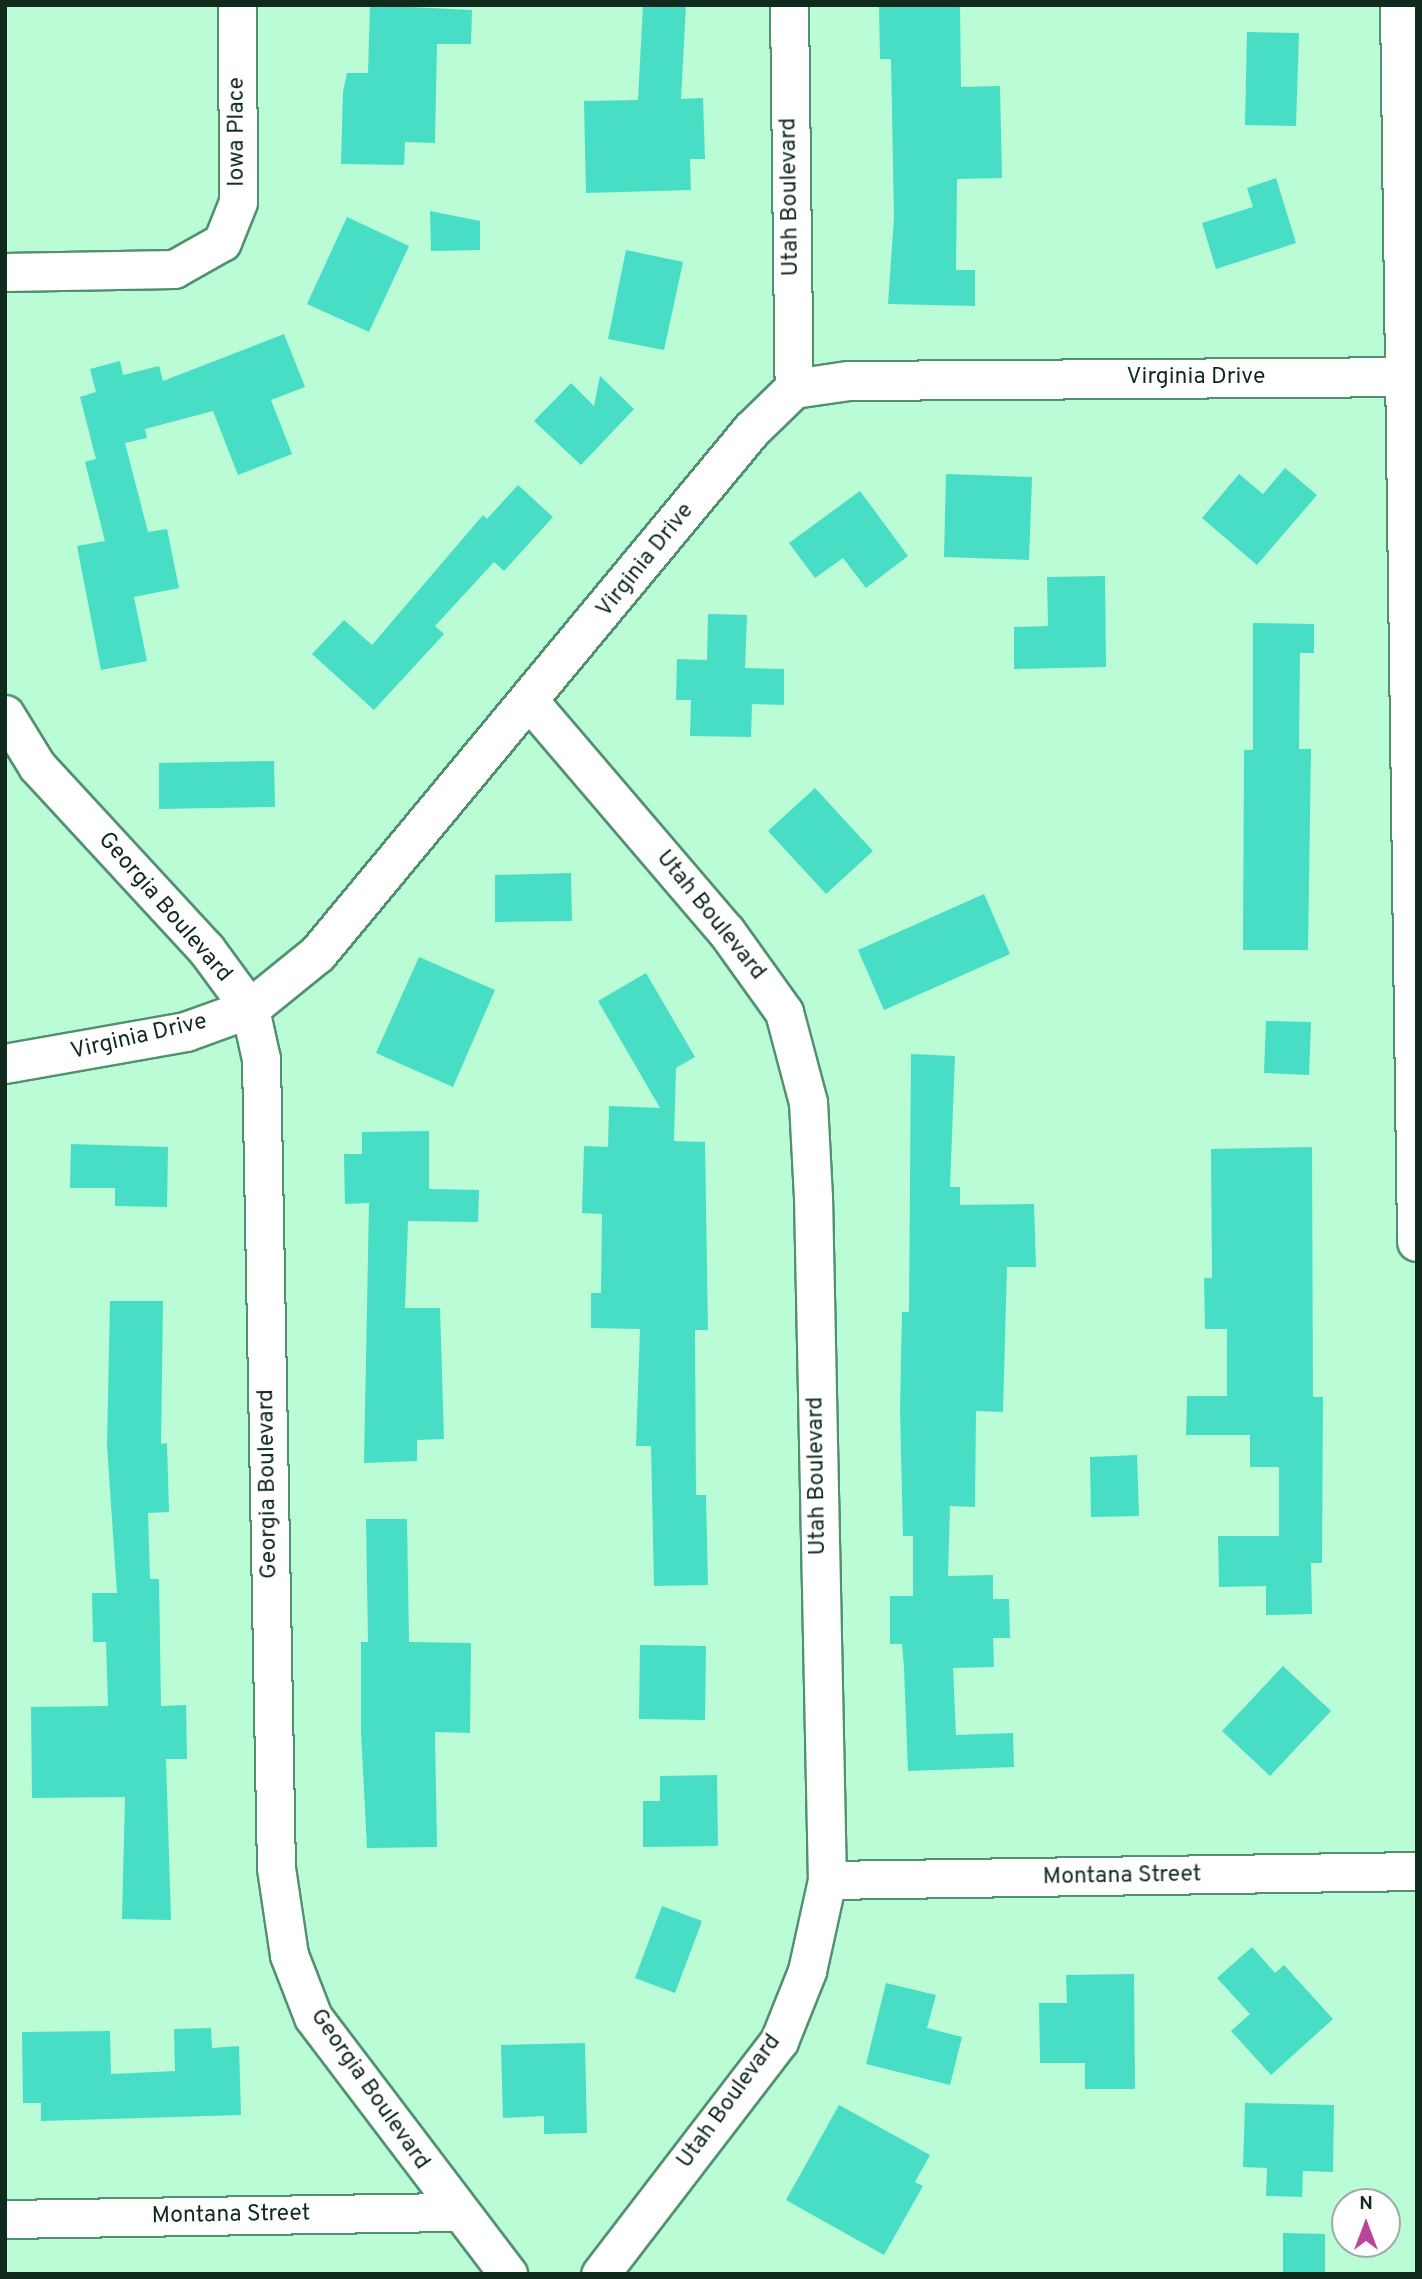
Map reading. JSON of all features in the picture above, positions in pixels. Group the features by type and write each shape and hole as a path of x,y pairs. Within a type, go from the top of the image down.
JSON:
{"street":[{"name":"Iowa Place","path":"5,272 174,268 222,242 239,202 237,5"},
{"name":"Utah Boulevard","path":"789,5 794,389"},
{"path":"1400,5 1411,376 1417,1241"},
{"name":"Virginia Drive","path":"5,1064 186,1032 250,1009 318,954 531,703 752,430 794,389 849,381 1411,376"},
{"name":"Utah Boulevard","path":"531,703 726,931 784,1012 808,1102 827,1880 807,1971 779,2041 600,2274"},
{"name":"Georgia Boulevard","path":"5,714 37,766 206,949 250,1009 261,1059 276,1868 289,1955 313,2017 456,2212 509,2274"},
{"name":"Montana Street","path":"827,1880 1417,1871"},
{"name":"Montana Street","path":"5,2219 456,2212"}],"building":[{"path":"370,5 472,10 471,44 437,44 435,143 405,142 404,165 341,164 343,92 347,73 368,73"},
{"path":"643,5 686,5 681,99 703,98 705,159 690,159 691,190 586,193 584,101 638,100"},
{"path":"879,5 960,5 961,87 1000,86 1002,178 957,179 956,270 975,270 975,306 888,304 894,218 891,59 880,59"},
{"path":"1247,32 1299,33 1296,126 1245,125"},
{"path":"1276,178 1296,243 1216,269 1202,223 1253,207 1247,188"},
{"path":"430,211 480,221 480,250 431,251"},
{"path":"347,217 409,246 369,332 307,304"},
{"path":"626,250 683,262 664,350 608,339"},
{"path":"284,334 305,387 271,400 292,454 238,475 213,411 145,429 147,438 125,443 148,532 167,529 179,588 134,597 147,661 101,670 77,546 105,541 85,462 96,459 80,397 96,392 90,369 120,361 123,375 159,366 163,381"},
{"path":"600,376 634,409 581,465 534,421 571,383 594,406"},
{"path":"1285,468 1317,495 1257,565 1202,518 1239,474 1263,494"},
{"path":"946,474 1032,477 1029,560 944,557"},
{"path":"518,485 553,517 504,571 494,562 435,626 444,634 374,710 312,654 344,620 372,645 483,515 487,519"},
{"path":"860,491 908,556 866,588 843,558 815,578 789,543"},
{"path":"1105,576 1106,667 1014,669 1014,627 1048,626 1047,577"},
{"path":"708,614 747,615 745,668 784,669 784,705 752,704 751,737 690,736 691,700 676,700 677,659 707,660"},
{"path":"1253,623 1314,624 1314,653 1300,653 1299,749 1311,749 1308,950 1243,950 1244,750 1253,750"},
{"path":"274,761 275,807 159,809 159,763"},
{"path":"815,788 873,851 826,894 768,831"},
{"path":"571,873 572,921 495,922 495,875"},
{"path":"984,894 1010,954 884,1010 858,950"},
{"path":"419,957 495,990 453,1087 376,1053"},
{"path":"646,973 695,1057 676,1068 674,1141 705,1142 708,1330 695,1330 696,1495 706,1495 708,1585 654,1586 651,1446 636,1446 640,1329 591,1328 591,1293 601,1293 602,1214 582,1213 584,1146 608,1147 609,1106 660,1108 598,1001"},
{"path":"1266,1021 1311,1022 1309,1075 1264,1073"},
{"path":"911,1054 955,1056 950,1187 960,1187 960,1205 1034,1204 1036,1267 1007,1267 1003,1412 976,1411 975,1507 950,1506 948,1576 993,1575 993,1599 1009,1599 1010,1638 993,1638 994,1667 953,1668 956,1735 1013,1733 1014,1767 908,1771 902,1644 890,1644 890,1596 913,1596 913,1536 903,1536 900,1409 902,1312 909,1312"},
{"path":"429,1131 429,1189 479,1190 478,1222 408,1221 405,1308 440,1308 444,1439 417,1440 417,1461 364,1463 369,1203 345,1204 344,1154 362,1154 362,1132"},
{"path":"71,1144 168,1147 167,1207 115,1206 115,1188 70,1188"},
{"path":"1312,1147 1313,1397 1323,1397 1322,1563 1311,1563 1312,1614 1266,1615 1266,1586 1219,1587 1218,1536 1279,1536 1279,1467 1250,1467 1250,1435 1186,1435 1187,1396 1227,1396 1227,1329 1205,1329 1204,1278 1212,1278 1211,1149"},
{"path":"110,1301 163,1301 161,1444 167,1443 169,1512 148,1513 150,1579 159,1579 161,1706 186,1705 187,1759 166,1759 171,1920 122,1919 125,1797 32,1798 31,1707 108,1706 106,1642 93,1642 92,1593 117,1593 107,1445"},
{"path":"1137,1455 1139,1516 1091,1517 1090,1457"},
{"path":"366,1519 407,1519 409,1642 471,1643 470,1733 435,1732 437,1847 367,1848 361,1732 361,1642 368,1642"},
{"path":"640,1645 706,1646 705,1720 639,1719"},
{"path":"1283,1666 1331,1711 1270,1776 1222,1731"},
{"path":"717,1775 718,1846 643,1847 643,1801 660,1801 660,1776"},
{"path":"662,1906 702,1921 675,1993 635,1978"},
{"path":"1252,1947 1275,1973 1284,1965 1333,2019 1271,2075 1231,2031 1250,2014 1217,1978"},
{"path":"1134,1974 1135,2089 1085,2089 1085,2063 1040,2063 1039,2003 1067,2003 1066,1975"},
{"path":"886,1983 936,1995 927,2028 962,2037 950,2085 866,2064"},
{"path":"211,2028 212,2048 239,2046 241,2115 41,2121 41,2103 23,2103 22,2032 110,2031 111,2074 175,2071 174,2029"},
{"path":"585,2043 587,2133 544,2134 544,2116 503,2118 501,2045"},
{"path":"1245,2103 1334,2105 1333,2172 1303,2171 1302,2197 1266,2196 1267,2168 1243,2167"},
{"path":"839,2105 930,2155 915,2182 923,2186 884,2255 786,2200"},
{"path":"1283,2233 1325,2234 1325,2274 1283,2274"}]}
